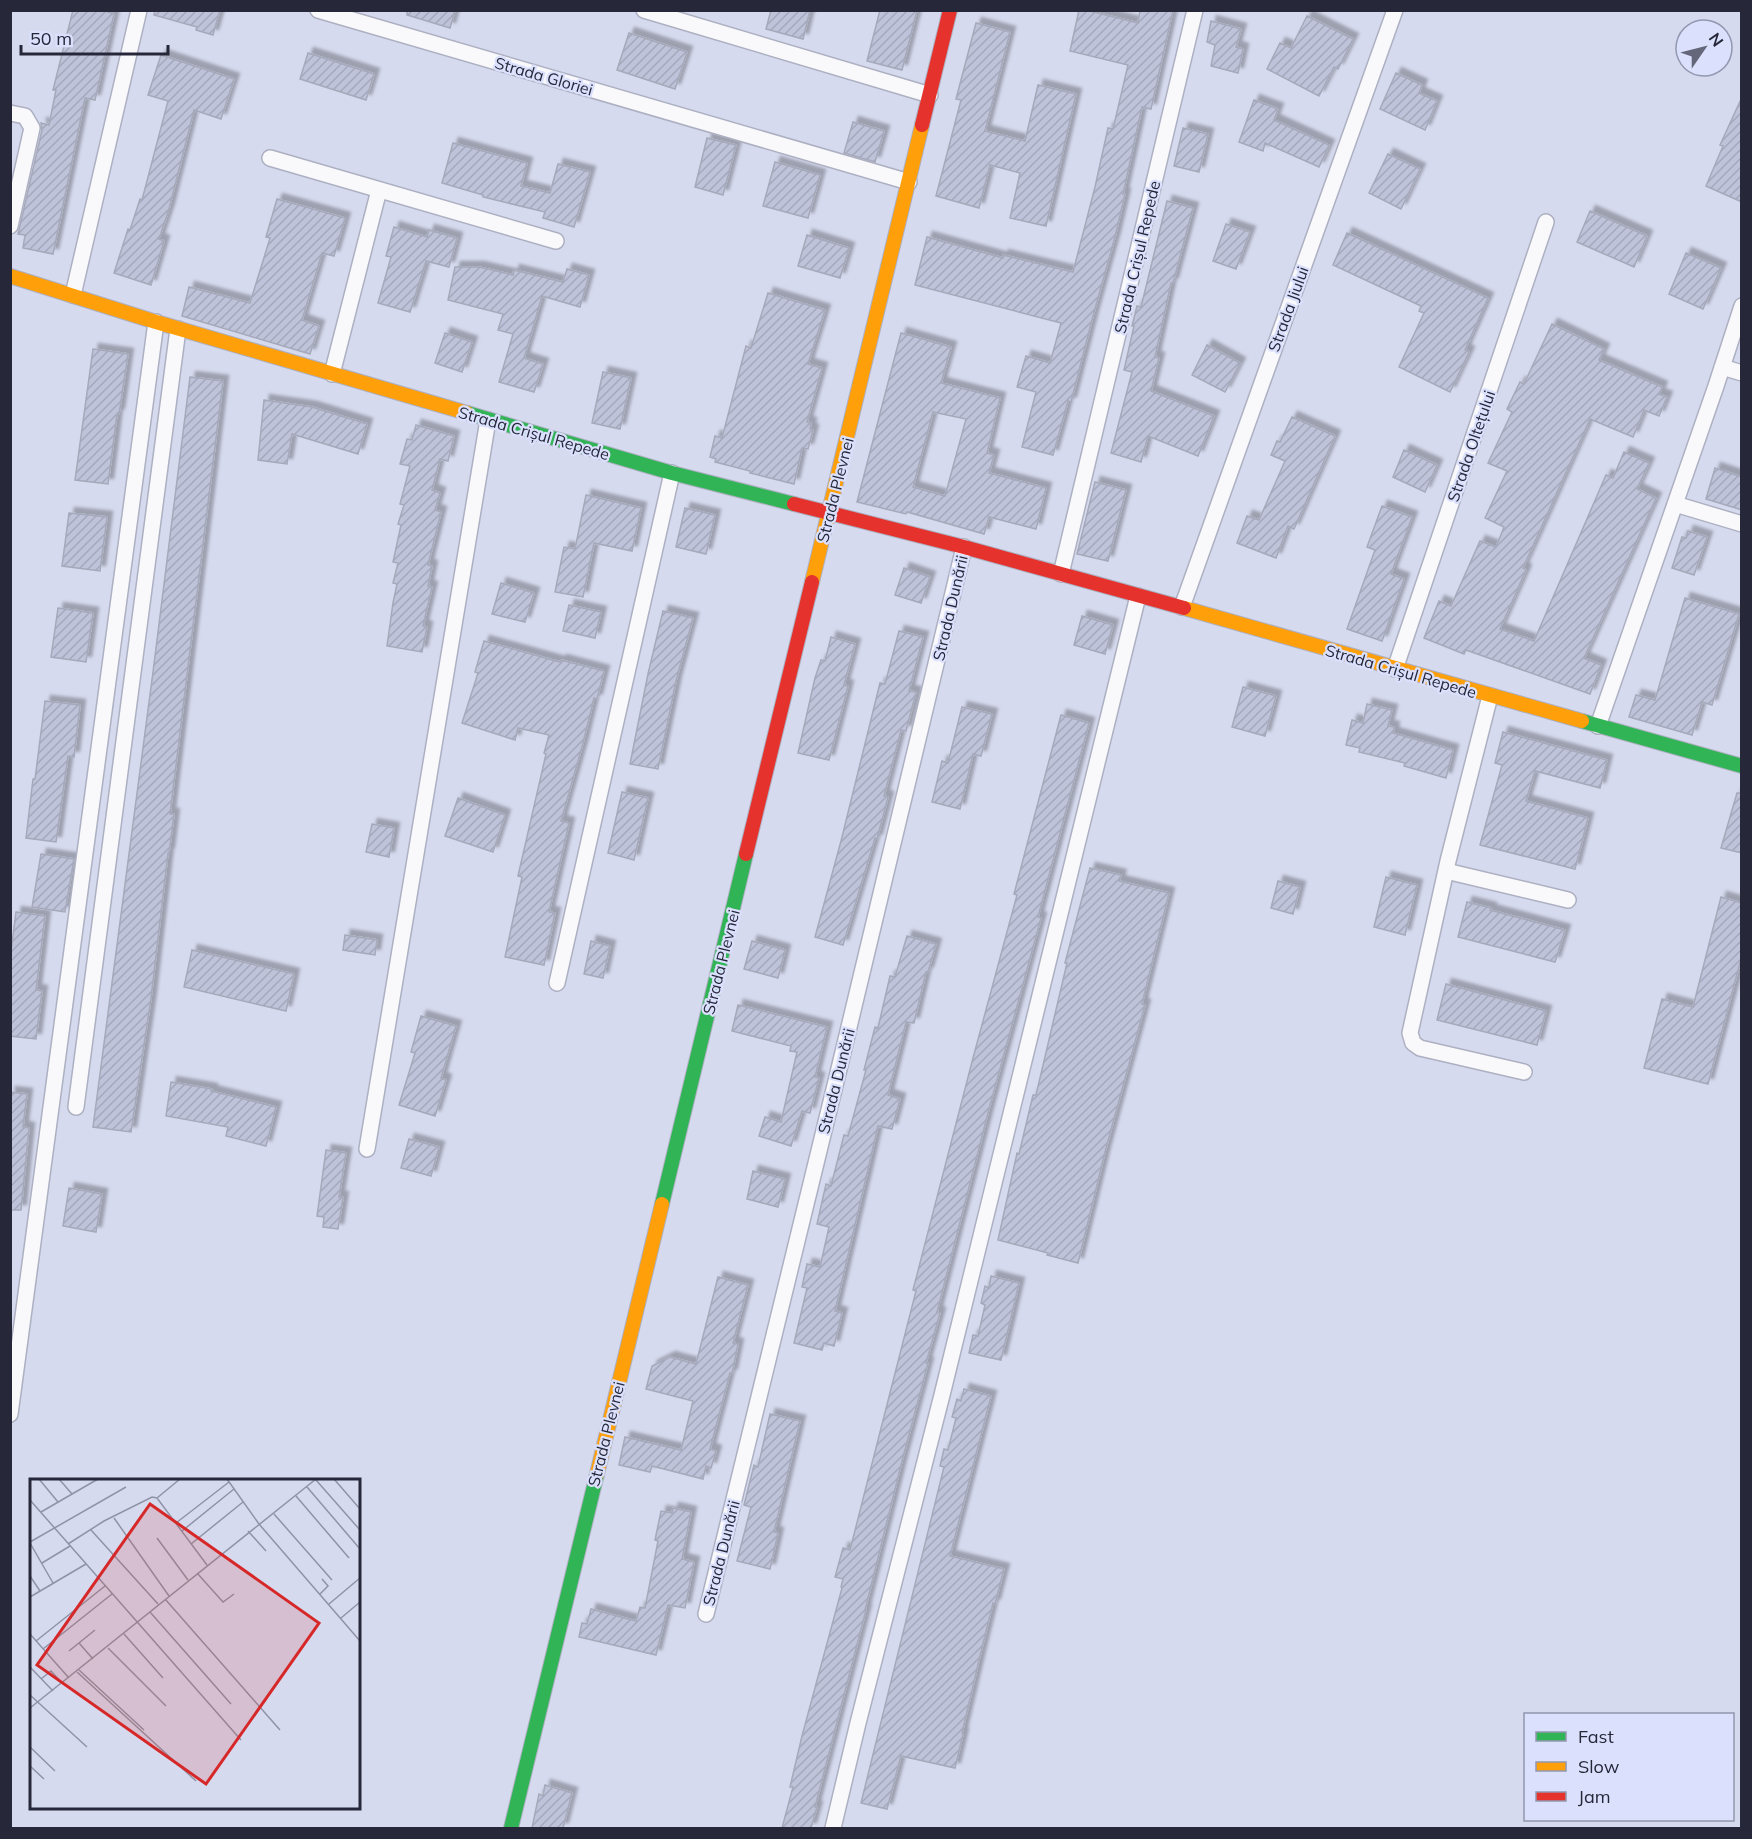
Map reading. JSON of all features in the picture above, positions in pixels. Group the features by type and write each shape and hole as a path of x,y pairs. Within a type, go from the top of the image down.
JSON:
{"street":[{"path":"73,295 139,10"},
{"name":"Strada Gloriei","path":"318,10 909,182"},
{"path":"644,10 930,95"},
{"name":"Strada Plevnei","path":"511,1828 950,10"},
{"name":"Strada Crișul Repede","path":"1061,574 1195,10"},
{"name":"Strada Jiului","path":"1182,607 1395,10"},
{"path":"10,113 25,116 32,128 10,226"},
{"path":"270,158 556,241"},
{"path":"332,374 379,190"},
{"name":"Strada Oltețului","path":"1395,669 1546,222"},
{"name":"Strada Crișul Repede","path":"10,276 178,329 672,473 964,547 1742,766"},
{"path":"1598,726 1742,306"},
{"path":"10,1414 156,322"},
{"path":"76,1107 178,329"},
{"path":"1722,367 1742,373"},
{"path":"367,1149 488,420"},
{"path":"557,983 672,473"},
{"path":"1675,504 1742,524"},
{"name":"Strada Dunării","path":"706,1614 964,547"},
{"path":"833,1828 1138,596"},
{"path":"1490,696 1446,871 1410,1033 1413,1043 1420,1047 1524,1072"},
{"path":"1446,871 1568,900"}],"building":[{"path":"73,10 102,10 114,14 95,100 85,98 53,254 23,248 25,235 18,234 42,130 41,123 49,125 56,90 53,90"},
{"path":"155,10 220,10 213,35 196,30 197,27 154,15"},
{"path":"407,10 455,10 450,28 407,15"},
{"path":"771,10 810,10 803,39 766,29"},
{"path":"880,10 917,10 902,70 867,61"},
{"path":"1079,10 1138,23 1140,10 1173,10 1151,109 1142,107 1115,237 1071,402 1068,401 1053,455 1022,447 1036,392 1017,387 1026,356 1050,363 1061,323 915,285 927,237 1003,258 1003,255 1073,272 1108,128 1113,129 1128,65 1070,51"},
{"path":"1307,16 1353,39 1338,69 1334,67 1319,96 1267,69 1280,43 1291,48"},
{"path":"1211,21 1241,29 1236,47 1243,49 1238,73 1211,66 1215,45 1207,42"},
{"path":"976,23 1010,32 985,131 1025,141 1038,85 1076,94 1046,226 1010,218 1020,173 990,165 979,208 936,196 961,100 956,99"},
{"path":"629,33 687,52 675,89 617,70"},
{"path":"308,53 374,74 366,100 300,79"},
{"path":"161,55 234,79 221,119 194,110 159,239 164,241 151,285 114,273 128,229 130,230 140,199 142,200 168,101 148,95"},
{"path":"1396,73 1422,85 1419,93 1437,101 1425,130 1380,109"},
{"path":"1742,97 1742,202 1706,186 1723,146 1720,145"},
{"path":"1254,100 1278,109 1274,120 1329,145 1319,167 1265,143 1263,151 1239,142"},
{"path":"853,122 884,131 875,162 844,153"},
{"path":"1183,128 1208,134 1199,172 1174,166"},
{"path":"707,138 736,145 723,195 695,187"},
{"path":"453,143 527,163 521,186 550,193 558,164 590,172 574,227 543,218 545,212 483,197 483,195 442,183"},
{"path":"1388,154 1420,169 1401,209 1369,193"},
{"path":"775,162 820,175 808,218 763,206"},
{"path":"277,199 345,218 334,256 322,253 302,320 319,326 310,354 182,316 189,287 250,303 270,238 266,237"},
{"path":"1167,201 1193,208 1173,283 1171,283 1155,357 1159,358 1151,391 1214,416 1198,456 1148,436 1141,462 1111,453 1132,372 1124,370 1134,326 1132,326 1137,306 1141,307"},
{"path":"1590,211 1647,236 1634,267 1577,242"},
{"path":"1226,224 1250,232 1236,269 1213,261"},
{"path":"394,227 427,237 429,230 457,238 449,267 426,261 410,312 378,303 391,257 386,256"},
{"path":"1347,233 1488,298 1465,350 1469,352 1450,392 1399,367 1424,313 1419,311 1421,306 1333,265"},
{"path":"807,235 849,248 840,278 798,266"},
{"path":"1686,253 1721,268 1703,309 1669,294"},
{"path":"455,267 479,267 513,275 514,270 563,282 567,269 589,275 580,307 542,296 524,358 543,364 534,392 499,382 513,334 498,330 503,314 448,300"},
{"path":"768,293 825,310 808,364 822,368 807,422 811,423 810,429 813,430 808,449 802,448 794,484 715,462 716,459 710,457 715,436 722,438 746,346 751,348"},
{"path":"1552,324 1604,349 1599,360 1662,387 1659,394 1667,397 1659,416 1644,410 1633,437 1590,419 1523,568 1526,570 1500,629 1534,641 1606,475 1613,478 1624,452 1649,463 1637,489 1656,498 1584,658 1601,665 1590,694 1466,650 1464,654 1424,638 1439,601 1451,606 1480,541 1496,547 1504,527 1485,518 1507,471 1488,463 1512,412 1507,409 1520,382 1524,384"},
{"path":"445,333 472,342 462,372 435,363"},
{"path":"901,333 951,347 941,383 1000,398 987,453 994,455 989,473 1046,488 1036,529 989,517 984,534 907,512 906,514 857,502","holes":["933,412 966,419 945,496 913,487"]},
{"path":"1207,345 1240,363 1225,392 1192,375"},
{"path":"93,349 128,354 108,484 75,480"},
{"path":"603,372 631,378 620,429 592,423"},
{"path":"190,377 223,381 170,814 174,814 151,998 131,1132 93,1127"},
{"path":"264,400 312,407 367,424 358,454 292,434 287,464 258,460"},
{"path":"1292,417 1335,436 1294,529 1288,526 1276,558 1237,543 1247,516 1259,520 1285,461 1271,455"},
{"path":"416,425 454,436 448,461 440,459 432,490 440,493 435,510 441,512 428,565 432,566 428,586 432,587 423,626 427,627 422,652 387,646 397,584 393,583 398,563 393,562 401,525 398,524 404,505 400,504 410,466 400,464 407,439 412,440"},
{"path":"1404,450 1437,465 1425,492 1393,477"},
{"path":"1715,468 1742,477 1742,510 1706,499"},
{"path":"1095,482 1126,490 1108,561 1077,554"},
{"path":"586,495 641,508 632,551 594,543 583,597 555,592 564,547 575,549"},
{"path":"1382,506 1412,517 1391,574 1404,579 1382,641 1347,629 1375,550 1367,547"},
{"path":"685,508 715,515 706,554 676,547"},
{"path":"69,513 107,517 100,571 62,566"},
{"path":"1688,531 1707,537 1694,575 1672,568 1682,537 1686,538"},
{"path":"904,568 930,577 921,603 895,595"},
{"path":"501,583 534,593 525,622 492,614"},
{"path":"1685,598 1739,614 1712,705 1702,702 1692,735 1629,717 1636,695 1655,700"},
{"path":"569,605 601,612 595,638 563,631"},
{"path":"58,608 93,613 86,662 51,657"},
{"path":"663,611 693,618 676,681 658,769 630,764"},
{"path":"1082,616 1113,625 1105,654 1074,645"},
{"path":"899,631 923,637 909,691 916,692 906,731 901,730 884,796 888,797 877,839 875,838 843,945 815,937 880,683 885,684"},
{"path":"831,637 855,644 844,685 848,686 829,760 798,753 815,678 821,660 825,661"},
{"path":"484,641 560,662 561,660 604,671 597,699 594,698 561,821 569,823 549,912 555,913 544,965 505,957 522,877 518,876 549,735 518,728 515,740 462,723 478,673 475,672"},
{"path":"1243,687 1276,696 1265,736 1232,727"},
{"path":"45,701 80,705 74,757 68,756 56,842 26,838"},
{"path":"1367,704 1392,710 1388,726 1394,727 1393,733 1453,750 1446,778 1404,766 1405,763 1359,752 1360,748 1346,745 1352,720 1363,723"},
{"path":"962,707 992,714 981,756 973,754 960,809 932,802 942,761 948,763"},
{"path":"1061,715 1089,723 1038,917 1041,918 937,1312 940,1313 926,1363 928,1363 815,1807 817,1807 811,1828 782,1828 793,1787 790,1787 802,1736 842,1588 843,1579 835,1577 843,1548 850,1550 916,1291 913,1290 1017,895 1014,894"},
{"path":"1503,732 1607,760 1600,788 1535,771 1526,801 1588,818 1575,869 1480,845 1502,765 1495,763"},
{"path":"622,792 648,798 634,860 608,853"},
{"path":"1737,793 1742,793 1742,853 1721,848"},
{"path":"458,798 505,815 493,852 445,836"},
{"path":"372,824 394,828 389,857 366,852"},
{"path":"41,854 74,859 65,912 32,907"},
{"path":"1090,868 1121,875 1119,881 1169,893 1142,1004 1145,1005 1078,1263 998,1240 1017,1153 1019,1154 1033,1095 1036,1095 1067,963 1065,963"},
{"path":"1386,877 1417,885 1405,935 1374,927"},
{"path":"1278,881 1300,887 1293,914 1271,908"},
{"path":"1721,897 1742,903 1742,955 1708,1084 1644,1068 1662,999 1693,1007"},
{"path":"1467,902 1565,930 1555,962 1458,937"},
{"path":"16,912 45,916 36,990 42,991 36,1039 10,1036 10,959"},
{"path":"345,935 377,940 375,955 343,950"},
{"path":"907,936 936,944 928,972 926,972 914,1023 906,1022 888,1095 900,1099 892,1129 878,1126 835,1311 842,1313 834,1346 824,1343 822,1350 794,1343 807,1288 802,1287 807,1264 820,1267 829,1227 817,1224 826,1184 831,1186 844,1135 848,1136 890,976 895,977"},
{"path":"591,941 610,946 603,978 584,974"},
{"path":"752,941 785,950 778,978 744,969"},
{"path":"192,950 294,974 286,1011 184,987"},
{"path":"1446,984 1546,1011 1537,1045 1437,1020"},
{"path":"738,1005 827,1027 815,1077 819,1078 810,1113 802,1111 791,1146 759,1136 765,1117 781,1122 797,1052 790,1051 791,1046 732,1031"},
{"path":"421,1016 456,1026 441,1078 446,1080 435,1116 399,1105 415,1053 411,1052"},
{"path":"171,1082 212,1089 211,1091 276,1107 266,1146 226,1136 228,1127 166,1116"},
{"path":"10,1092 27,1094 23,1127 29,1128 21,1210 10,1210"},
{"path":"409,1139 439,1147 431,1176 401,1168"},
{"path":"326,1150 346,1153 339,1197 343,1197 338,1229 323,1227 324,1217 317,1216"},
{"path":"753,1171 785,1179 778,1207 747,1199"},
{"path":"69,1188 102,1194 96,1232 63,1226"},
{"path":"991,1276 1019,1283 1001,1360 969,1353 973,1335 978,1336 985,1305 981,1303 985,1286 989,1288"},
{"path":"718,1277 748,1285 733,1343 738,1344 732,1374 730,1373 710,1449 716,1451 711,1468 706,1466 703,1479 652,1466 650,1472 619,1465 625,1437 681,1450 693,1401 646,1389 652,1366 670,1357 696,1364"},
{"path":"964,1389 991,1396 950,1556 1004,1569 995,1604 993,1603 955,1768 901,1756 887,1809 861,1803 944,1467 940,1466 944,1449 948,1450 956,1418 952,1417 957,1399 961,1401"},
{"path":"770,1414 800,1421 774,1532 778,1533 770,1569 737,1561 751,1507 744,1505 754,1465 758,1467"},
{"path":"673,1508 691,1512 682,1559 694,1562 685,1608 668,1605 656,1655 579,1637 582,1623 587,1624 591,1609 636,1621 640,1607 645,1608 658,1541 655,1540 661,1511 672,1513"},
{"path":"545,1785 572,1793 563,1828 532,1828 539,1794 543,1796"}],"traffic: fast":[{"path":"467,413 672,473 794,504"},
{"path":"1582,721 1742,766"},
{"path":"662,1204 746,854"},
{"path":"511,1828 597,1474"}],"traffic: slow":[{"path":"812,582 922,125"},
{"path":"10,276 156,322 467,413"},
{"path":"1184,608 1582,721"},
{"path":"597,1474 662,1204"}],"traffic: jam":[{"path":"922,125 950,10"},
{"path":"794,504 964,547 1184,608"},
{"path":"746,854 812,582"}]}
